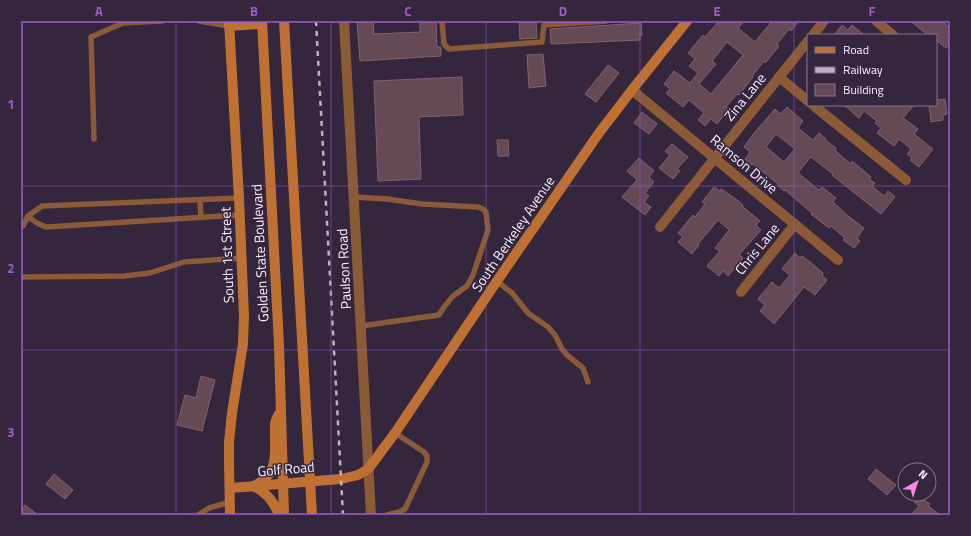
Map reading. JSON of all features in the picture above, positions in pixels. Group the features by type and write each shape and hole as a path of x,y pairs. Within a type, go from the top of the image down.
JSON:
{"street":[{"path":"284,21 312,515"},
{"name":"Paulson Road","path":"344,21 372,515"},
{"name":"South Berkeley Avenue","path":"369,468 395,433 599,133 687,21"},
{"path":"814,34 824,21"},
{"path":"876,21 892,34"},
{"path":"229,24 262,22"},
{"name":"Golden State Boulevard","path":"262,22 278,322 284,515"},
{"name":"South 1st Street","path":"229,24 244,316 244,334 230,430 230,488"},
{"name":"Zina Lane","path":"660,227 807,42"},
{"path":"779,77 807,100"},
{"name":"Ramson Drive","path":"632,90 838,260"},
{"path":"814,106 906,180"},
{"name":"Chris Lane","path":"741,292 795,224"},
{"path":"253,486 266,478 273,468 275,458 274,421 281,411"},
{"name":"Golf Road","path":"230,488 341,479 354,477 369,468"},
{"path":"253,486 268,496 279,515"},
{"path":"230,488 230,515"}],"lane":[{"path":"94,139 91,36 123,23 162,21"},
{"path":"199,21 229,24"},
{"path":"442,21 444,44 449,50 542,42 544,25 606,21"},
{"path":"354,197 387,199 422,204 478,207 486,212 488,230 473,275 467,286 453,296 439,315 361,326"},
{"path":"21,227 28,216 42,206 239,198"},
{"path":"200,200 201,217"},
{"path":"28,216 35,222 47,227 239,214"},
{"path":"21,277 125,276 150,273 184,262 242,258"},
{"path":"497,281 512,293 528,313 548,327 555,335 562,349 567,355 583,368 588,382"},
{"path":"387,515 404,509 427,462 427,456 424,452 395,433"},
{"path":"198,515 209,508 230,502"}],"building":[{"path":"373,21 374,34 420,32 420,21 436,21 437,47 441,47 441,56 360,61 357,22"},
{"path":"519,21 536,21 537,38 520,39"},
{"path":"719,21 744,21 738,28 755,42 772,21 799,21 791,31 789,29 777,44 779,46 771,56 765,63 764,61 739,95 737,94 726,107 729,109 717,124 711,119 705,126 698,120 704,113 689,100 683,107 666,93 670,89 664,84 674,71 690,83 698,73 689,66 695,59 688,53 703,35 705,37","holes":["727,42 743,55 711,94 699,84 716,64 712,61"]},
{"path":"910,21 942,21 950,28 950,44 946,48 937,41 937,34 927,34"},
{"path":"641,23 642,35 640,35 640,40 551,44 550,29"},
{"path":"842,25 848,30 852,25 863,34 835,34"},
{"path":"543,54 546,86 529,88 527,55"},
{"path":"608,65 619,73 596,102 585,94"},
{"path":"462,77 463,115 419,117 421,179 378,181 374,81"},
{"path":"945,99 947,114 943,115 943,120 931,122 929,106 937,106 937,100"},
{"path":"845,106 913,106 903,118 918,129 914,134 933,149 919,167 910,160 912,158 907,154 911,149 899,139 894,146 877,133 881,128 875,123 877,121 864,111 859,118"},
{"path":"787,107 803,121 798,128 813,140 819,133 826,139 825,140 836,148 835,150 840,155 851,164 852,161 871,177 869,179 875,183 872,186 884,196 888,191 895,197 881,214 811,157 808,160 798,173 819,190 822,187 836,198 833,202 864,228 857,238 860,241 854,248 843,240 845,238 831,226 829,228 811,214 812,213 777,185 778,184 745,159 750,152 744,147 755,132 775,109 781,114","holes":["776,134 795,149 784,162 766,147"]},
{"path":"642,112 657,124 649,134 634,123"},
{"path":"497,140 508,140 509,156 498,156"},
{"path":"672,144 688,157 677,169 680,171 673,179 659,168 670,155 665,151"},
{"path":"639,158 654,171 649,177 654,182 645,193 649,196 644,202 651,207 645,215 622,197 637,180 627,171"},
{"path":"714,187 720,191 721,189 736,199 760,221 756,225 761,230 739,255 743,258 728,276 723,271 719,276 707,266 720,251 715,248 729,230 718,220 698,244 699,245 692,254 678,242 683,237 678,233 693,215 695,217 705,204 702,202"},
{"path":"795,253 800,258 802,256 810,262 823,273 822,275 827,280 815,295 804,287 774,324 760,311 765,305 758,299 772,282 779,288 790,275 782,269"},
{"path":"201,376 215,380 202,431 177,425 185,395 196,398"},
{"path":"876,469 896,485 887,495 868,479"},
{"path":"54,474 73,490 65,499 46,484"},
{"path":"914,502 927,502 930,504 928,506 940,515 911,515 919,506"},
{"path":"25,505 38,515 21,515 21,510"}],"railway":[{"path":"316,21 343,515"}]}
